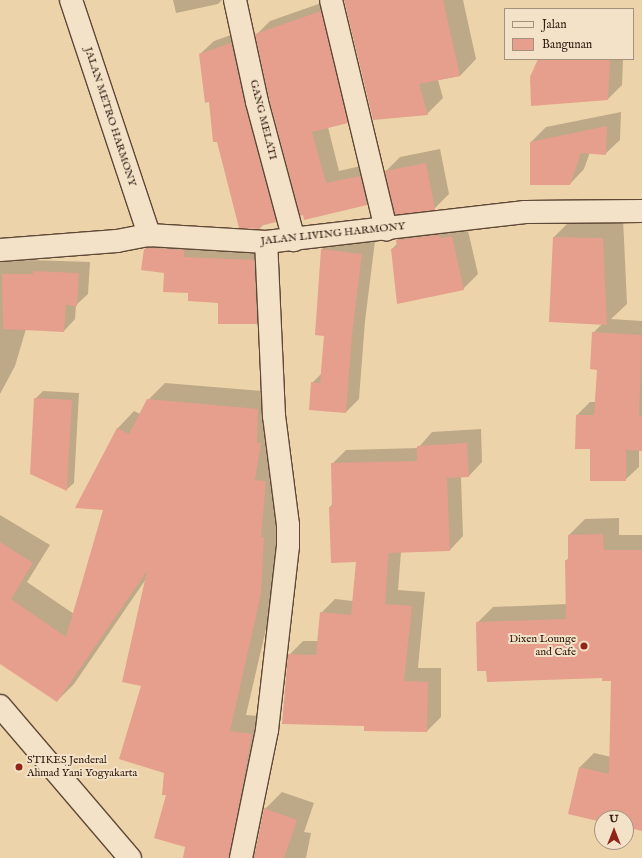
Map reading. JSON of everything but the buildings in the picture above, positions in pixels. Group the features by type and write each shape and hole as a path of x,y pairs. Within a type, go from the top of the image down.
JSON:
{"street":[{"name":"JALAN METRO HARMONY","path":"71,0 149,235"},
{"name":"GANG MELATI","path":"235,0 257,102 294,240"},
{"path":"331,0 386,229"},
{"name":"JALAN LIVING HARMONY","path":"0,250 117,241 149,235 266,242 294,240 525,212 642,211"},
{"path":"241,858 267,730 288,546 288,525 274,416 266,242"},
{"path":"0,706 130,858"}],"place":[{"name":"Dixen Lounge and Cafe","path":"584,646"},
{"name":"STIKES Jenderal Ahmad Yani Yogyakarta","path":"19,767"}]}
